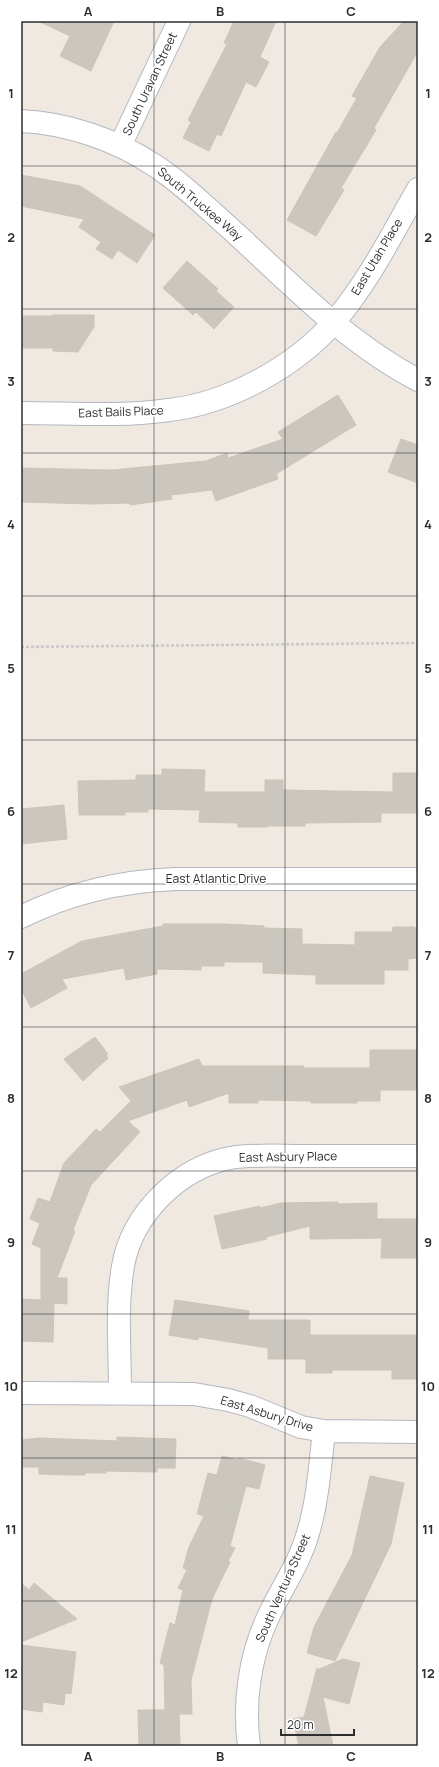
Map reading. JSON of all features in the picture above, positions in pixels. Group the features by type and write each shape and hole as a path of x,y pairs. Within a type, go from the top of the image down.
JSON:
{"street":[{"name":"South Uravan Street","path":"120,146 179,21"},
{"name":"South Truckee Way","path":"21,121 52,124 94,135 120,146 154,165 189,191 334,322"},
{"name":"East Utah Place","path":"334,322 360,288 418,189"},
{"path":"334,322 364,347 397,369 418,380"},
{"name":"East Bails Place","path":"21,413 142,413 171,410 213,400 240,390 278,369 313,343 334,322"},
{"name":"East Atlantic Drive","path":"21,917 42,907 90,890 142,880 176,878 418,879"},
{"name":"East Asbury Place","path":"120,1393 120,1294 123,1265 130,1244 143,1218 161,1196 183,1178 209,1164 230,1158 259,1156 418,1156"},
{"name":"East Asbury Drive","path":"21,1393 194,1394 228,1400 250,1406 301,1427 324,1431 418,1432"},
{"name":"South Ventura Street","path":"248,1746 246,1728 248,1689 255,1650 269,1614 295,1566 308,1534 316,1496 324,1431"}],"path":[{"path":"21,647 418,643"}],"building":[{"path":"38,21 114,21 91,71 60,56 70,36"},
{"path":"234,21 276,21 260,57 269,62 256,87 246,82 221,136 217,134 209,151 183,138 191,122 188,120 227,44 224,43"},
{"path":"404,21 418,21 418,51 374,128 376,130 341,188 344,190 316,236 287,220 336,132 337,133 357,98 352,96 380,47"},
{"path":"21,175 80,186 155,235 137,263 118,250 112,259 96,249 101,242 79,227 84,219 21,206"},
{"path":"187,261 218,289 216,291 234,307 214,329 196,312 193,315 163,288"},
{"path":"94,315 94,327 78,352 53,351 53,348 21,348 21,316"},
{"path":"338,395 356,425 276,474 278,479 216,501 212,490 171,495 172,499 130,505 130,503 91,504 21,502 21,468 112,470 206,461 227,453 228,458 283,439 278,432"},
{"path":"401,439 418,445 418,483 388,472"},
{"path":"162,769 205,770 204,792 265,792 265,780 283,780 283,790 393,792 393,773 418,773 418,813 381,813 381,822 305,823 305,826 267,827 238,827 238,823 199,822 200,810 148,809 148,812 125,812 125,815 79,815 78,781 136,780 136,775 162,775"},
{"path":"64,805 67,839 21,844 21,809"},
{"path":"163,924 225,924 264,926 264,928 302,929 302,944 355,945 355,932 392,932 393,927 415,927 415,929 418,929 418,958 408,959 408,970 384,970 384,984 316,984 316,975 263,973 263,962 224,962 224,966 201,966 201,970 157,969 157,974 126,980 124,968 62,979 67,988 31,1008 21,989 21,974 82,941 163,926"},
{"path":"95,1037 108,1054 106,1055 108,1058 83,1081 64,1059"},
{"path":"370,1050 418,1050 418,1090 380,1090 380,1101 357,1101 357,1103 311,1103 311,1101 258,1100 258,1103 229,1103 229,1093 189,1107 187,1100 128,1121 140,1132 91,1185 73,1230 75,1231 57,1278 67,1278 67,1304 54,1303 53,1342 21,1341 21,1299 41,1300 41,1248 32,1244 40,1223 30,1219 38,1198 50,1202 64,1163 96,1129 100,1132 131,1101 119,1087 199,1059 202,1066 304,1066 304,1068 370,1068"},
{"path":"338,1202 338,1204 377,1203 377,1219 418,1219 418,1258 381,1258 382,1238 310,1239 310,1226 266,1237 267,1239 222,1249 214,1216 281,1203"},
{"path":"175,1300 249,1311 248,1320 310,1320 310,1335 417,1335 418,1379 392,1379 392,1370 332,1370 332,1373 306,1373 306,1359 268,1359 268,1348 198,1337 198,1340 169,1335"},
{"path":"117,1437 176,1439 175,1468 157,1468 157,1472 106,1471 106,1473 66,1475 39,1474 39,1467 21,1467 21,1440 39,1438 117,1441"},
{"path":"222,1456 238,1460 239,1458 265,1465 259,1489 246,1486 230,1546 235,1548 212,1599 191,1680 192,1714 179,1714 180,1746 139,1746 138,1710 165,1710 164,1665 160,1663 170,1623 175,1625 183,1590 178,1588 187,1570 183,1568 189,1547 204,1516 197,1514 208,1473 217,1475"},
{"path":"370,1476 404,1483 391,1544 335,1661 307,1653 314,1627 352,1555"},
{"path":"21,1583 29,1590 34,1583 77,1619 21,1642"},
{"path":"21,1645 76,1652 71,1694 65,1693 64,1705 43,1702 42,1712 21,1709"},
{"path":"343,1659 360,1663 349,1704 323,1697 333,1746 299,1746 293,1719 304,1717 317,1668 317,1670"}]}
